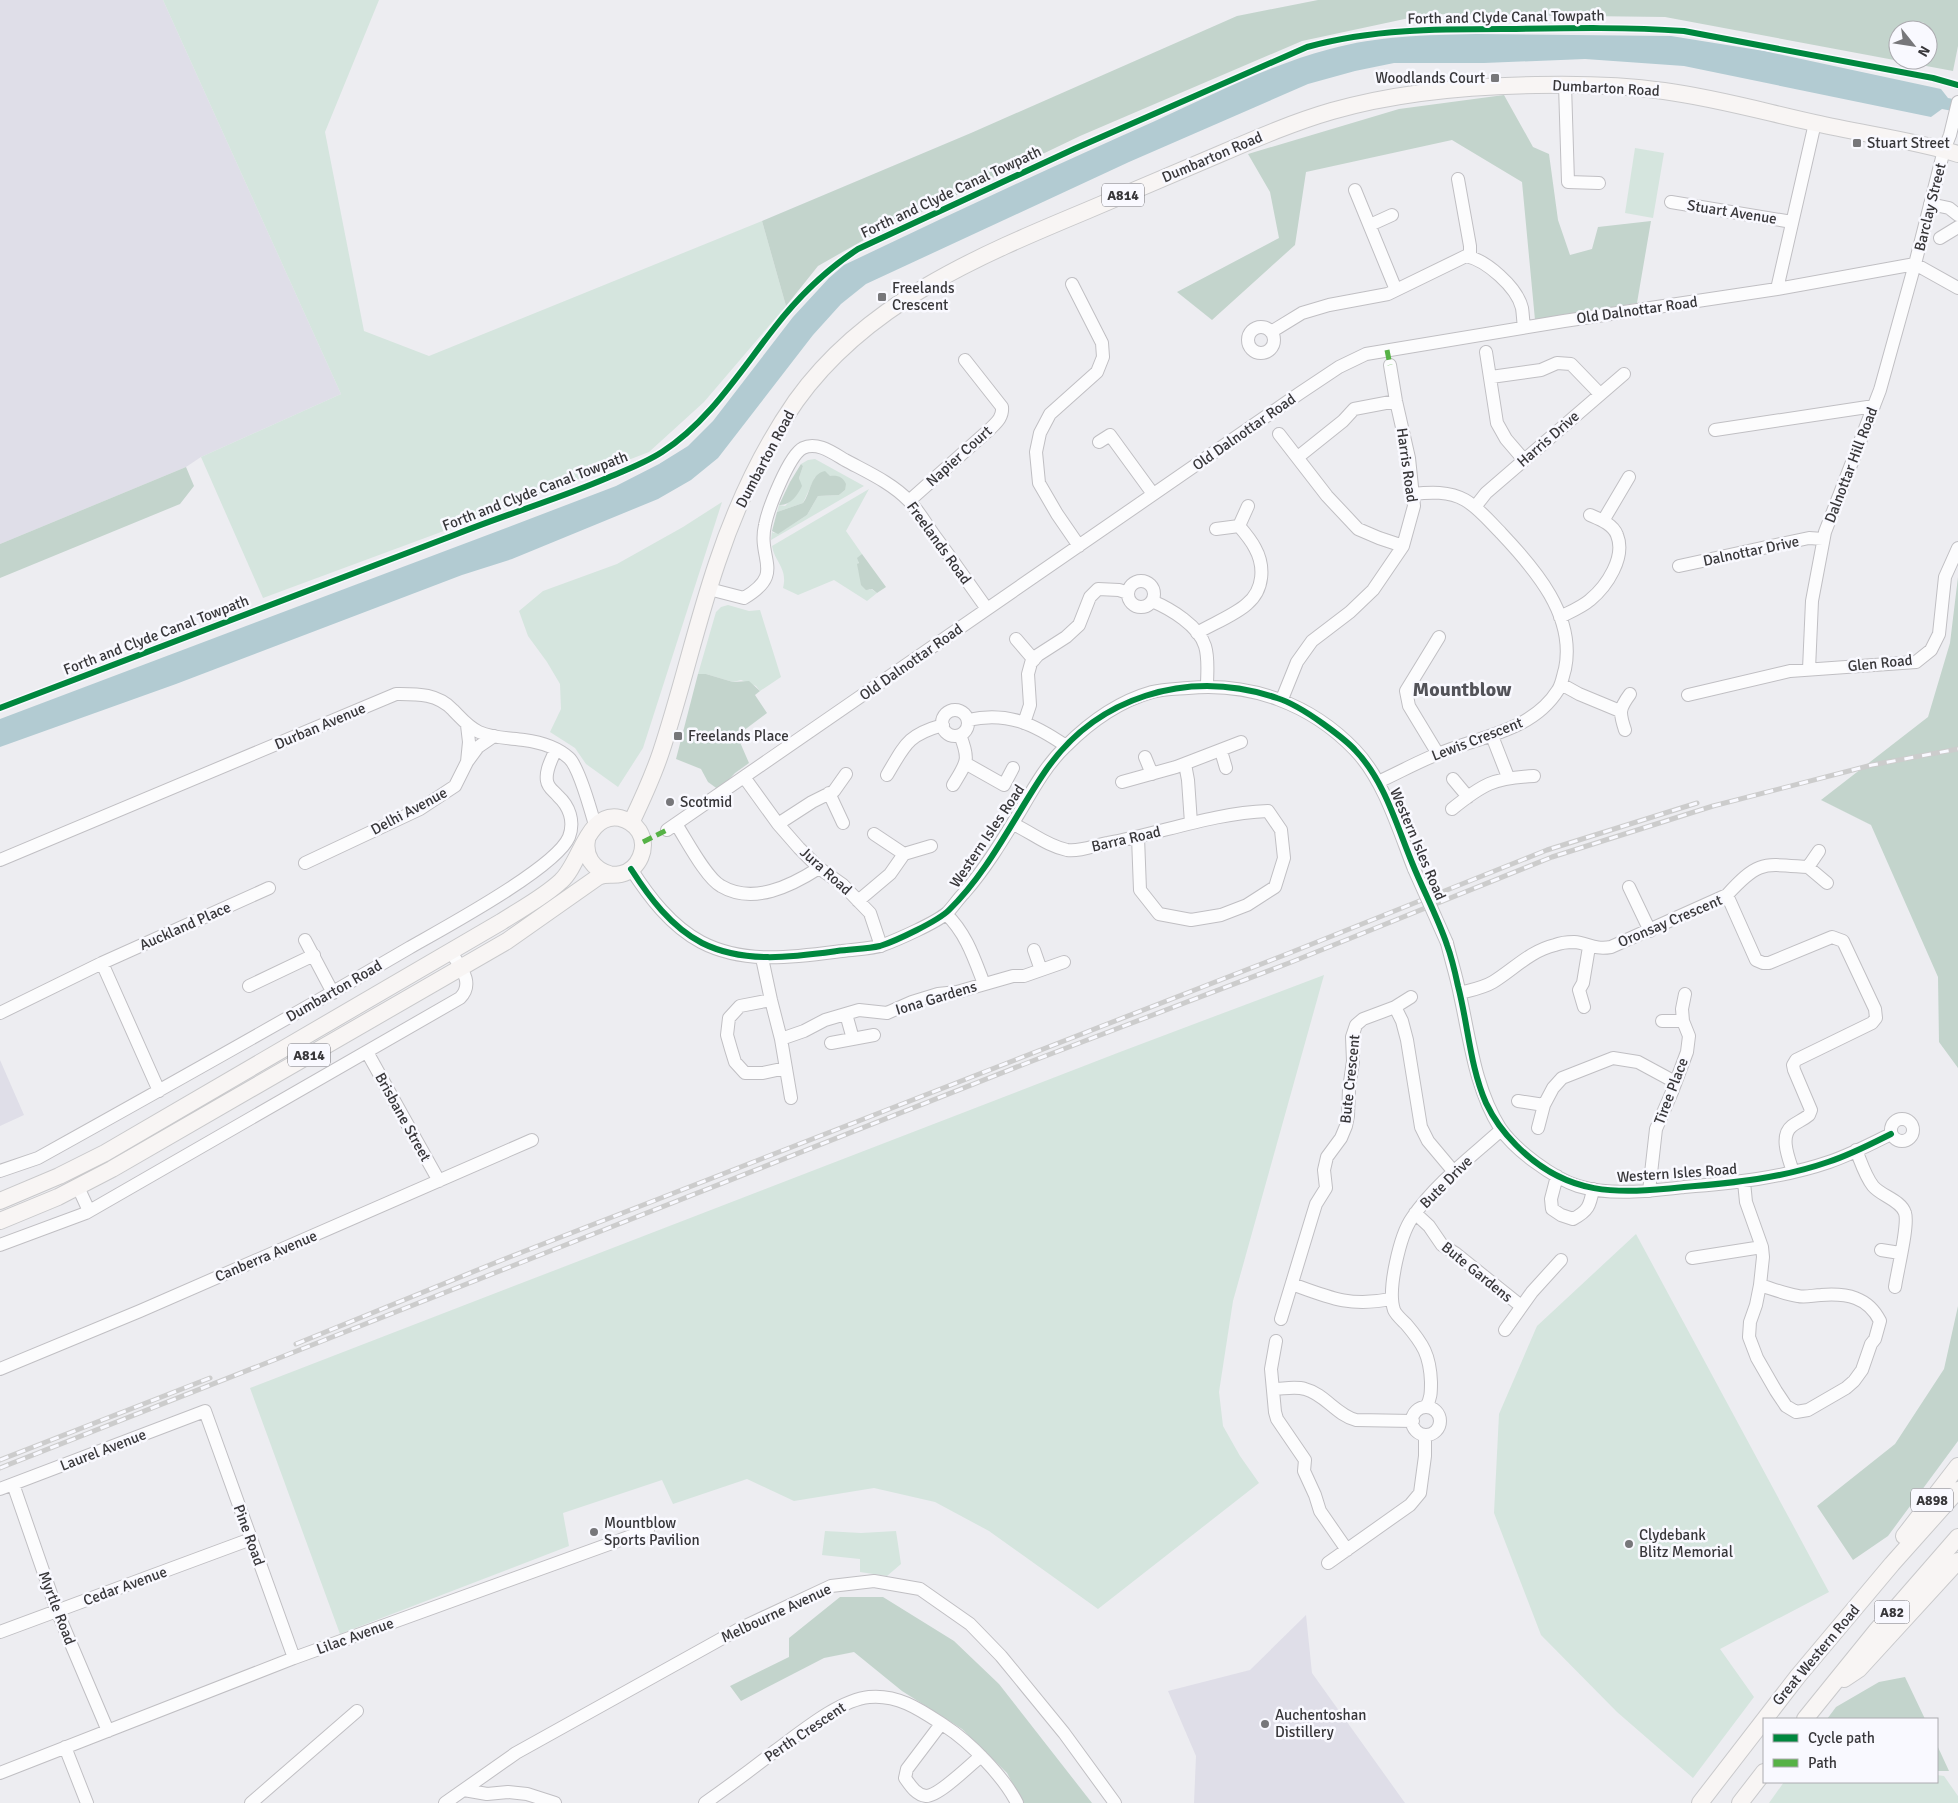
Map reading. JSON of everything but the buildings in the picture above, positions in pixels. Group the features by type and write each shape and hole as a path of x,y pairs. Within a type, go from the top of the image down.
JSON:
{"main road":[{"name":"Dumbarton Road","path":"630,823 660,755 709,589 727,536 771,441 817,374 840,349 881,315 918,289 1049,226 1279,129 1319,115 1374,101 1425,93 1502,86 1565,85 1605,85 1670,92 1745,105 1815,123 1951,152"},
{"path":"609,874 599,870 591,861 587,851 591,832 610,818 620,818 630,823 639,831 643,848 638,862 631,869"},
{"name":"Dumbarton Road","path":"0,1201 59,1176 105,1153 501,922 561,881 573,866 591,832"},
{"name":"A814","path":"0,1221 32,1209 78,1187 161,1142 507,941 598,877 620,874 631,869"},
{"name":"A898","path":"1892,1564 1905,1534 1958,1466"},
{"name":"Great Western Road","path":"1766,1718 1798,1676 1892,1564 1958,1490"},
{"name":"Great Western Road","path":"1806,1718 1877,1630 1958,1537"},
{"path":"1828,1690 1859,1669 1958,1561"},
{"name":"Great Western Road","path":"1700,1803 1763,1721"},
{"path":"1740,1803 1763,1773"}],"street":[{"path":"1565,85 1568,182 1599,182"},
{"name":"Barclay Street","path":"1915,264 1930,204 1951,152 1951,133 1958,102"},
{"path":"1778,289 1815,123"},
{"path":"1458,179 1470,246 1470,257"},
{"path":"1355,190 1396,290"},
{"name":"Stuart Avenue","path":"1671,202 1792,222"},
{"path":"1930,204 1949,208 1958,215"},
{"path":"1452,216 1464,213"},
{"path":"1370,225 1392,215"},
{"path":"1940,238 1958,226"},
{"path":"1271,332 1302,313 1329,305 1376,297 1396,290 1461,258 1470,257 1488,266 1513,291 1522,306 1524,327"},
{"path":"1915,264 1958,288"},
{"name":"Old Dalnottar Road","path":"818,868 800,880 778,889 761,893 742,894 720,886 671,827 1338,367 1366,354 1524,327 1778,289 1915,264"},
{"name":"Dalnottar Hill Road","path":"1809,669 1812,601 1823,539 1880,390 1915,264"},
{"path":"1072,284 1102,343 1103,357 1097,372 1050,414 1040,433 1036,452 1039,483 1079,546"},
{"path":"1486,352 1498,423 1506,439 1524,460"},
{"name":"Napier Court","path":"909,501 1000,420 1003,413 1002,407 965,360"},
{"path":"1491,377 1541,370 1557,363 1571,364 1600,394"},
{"name":"Harris Road","path":"1282,699 1297,662 1312,641 1350,612 1373,590 1403,546 1414,506 1409,458 1390,365"},
{"name":"Harris Drive","path":"1475,507 1486,493 1624,374"},
{"path":"1298,457 1342,422 1354,409 1396,401"},
{"path":"1715,430 1874,406"},
{"path":"1279,434 1327,496 1358,529 1403,546"},
{"path":"1099,442 1110,435 1153,494"},
{"name":"Freelands Road","path":"709,589 744,598 760,588 766,578 767,562 764,550 764,528 769,508 792,462 802,448 817,446 840,456 887,483 909,501 987,609"},
{"path":"1603,521 1629,477"},
{"name":"Lewis Crescent","path":"1378,782 1438,754 1492,736 1527,720 1546,706 1559,689 1568,655 1566,637 1553,600 1535,572 1475,507 1464,499 1446,494 1430,492 1413,494"},
{"path":"1239,526 1248,506"},
{"path":"1560,618 1590,600 1606,583 1614,570 1619,547 1617,534 1603,521 1590,515"},
{"path":"1216,529 1239,526"},
{"path":"1197,633 1247,604 1255,594 1262,577 1262,564 1256,548 1239,526"},
{"name":"Dalnottar Drive","path":"1679,566 1809,538 1823,539"},
{"name":"Glen Road","path":"1688,695 1790,671 1916,662 1931,650 1939,634 1945,577 1958,548"},
{"path":"1143,581 1152,586 1154,597 1152,601 1149,605 1137,607 1130,601 1128,593 1133,583 1143,581"},
{"path":"1024,723 1030,705 1028,674 1031,663 1079,625 1090,597 1098,589 1128,593"},
{"path":"1152,601 1171,609 1197,633 1205,645 1207,655 1207,686"},
{"path":"1438,754 1409,706 1406,691 1440,637"},
{"path":"1016,639 1034,660"},
{"path":"1560,684 1620,711"},
{"name":"Western Isles Road","path":"631,869 649,896 678,926 701,943 724,951 762,958 811,955 881,946 946,914 975,880 1013,824 1044,772 1066,746 1100,717 1123,704 1152,692 1207,686 1236,688 1282,699 1308,713 1356,751 1378,782 1447,944 1460,993 1474,1061 1486,1102 1502,1130 1525,1154 1544,1169 1577,1186 1593,1189 1649,1191 1744,1182 1830,1162 1891,1134"},
{"name":"Durban Avenue","path":"0,860 396,694 422,694 437,698 451,707 467,725 479,732 536,742 556,749 570,759 578,773 591,832"},
{"path":"1625,730 1620,711 1621,706 1630,694"},
{"path":"953,710 962,712 968,720 967,728 960,735 948,733 943,725 946,714 953,710"},
{"path":"968,720 980,717 1001,717 1024,723 1043,731 1066,746"},
{"name":"Delhi Avenue","path":"305,863 420,809 455,786 467,762 469,742 467,725"},
{"path":"887,775 911,738 924,730 943,725"},
{"path":"953,785 965,763 966,751 960,735"},
{"path":"467,762 478,747 494,736"},
{"path":"1492,736 1508,777"},
{"path":"1122,782 1185,764 1242,742"},
{"name":"Dumbarton Road","path":"0,1171 38,1158 333,993 488,902 548,861 569,837 571,820 568,806 550,789 547,782 548,767 556,749"},
{"path":"1221,751 1226,768"},
{"path":"1145,757 1152,774"},
{"path":"965,763 1004,785 1013,768"},
{"path":"1185,764 1191,823"},
{"path":"778,824 812,802 834,791 846,774"},
{"path":"1452,809 1489,783 1508,777 1534,776"},
{"name":"Jura Road","path":"744,777 778,824 818,868 843,886 870,913 881,946"},
{"path":"1453,779 1468,796"},
{"path":"829,794 843,823"},
{"name":"Barra Road","path":"1013,824 1054,846 1069,850 1138,837 1244,812 1268,811 1281,830 1284,858 1275,886 1248,905 1221,915 1191,920 1159,914 1140,890 1138,837"},
{"path":"874,834 904,854"},
{"path":"858,901 890,874 904,854 930,846"},
{"path":"1808,867 1819,851"},
{"path":"1727,895 1748,873 1765,865 1808,867 1827,883"},
{"path":"1629,887 1650,930"},
{"name":"Auckland Place","path":"0,1013 102,963 269,888"},
{"name":"Oronsay Crescent","path":"1460,993 1482,987 1494,981 1522,960 1554,945 1574,942 1589,947 1611,947 1727,895 1756,960 1763,963 1769,963 1832,937 1843,941 1875,1009 1876,1018 1872,1023 1799,1057 1793,1066 1810,1110 1809,1116 1793,1124 1788,1130 1785,1140 1793,1172"},
{"path":"946,914 954,921 970,946 984,984"},
{"path":"305,940 333,993"},
{"path":"1584,1007 1578,990 1583,983 1589,947"},
{"path":"1034,950 1041,970"},
{"path":"0,1244 90,1212 460,998 468,987 467,981 451,952"},
{"path":"249,986 314,956"},
{"path":"762,958 770,1000 781,1039 791,1098"},
{"name":"Iona Gardens","path":"781,1039 804,1031 825,1020 859,1010 888,1013 912,1002 938,994 958,992 1013,976 1024,976 1064,962"},
{"path":"102,963 159,1091"},
{"name":"Tiree Place","path":"1649,1191 1656,1129 1687,1052 1689,1036 1683,1022 1682,1009 1685,994"},
{"name":"Bute Crescent","path":"1281,1320 1316,1204 1326,1188 1324,1170 1327,1157 1341,1138 1346,1126 1353,1062 1352,1037 1356,1025 1363,1019 1395,1007 1411,997"},
{"path":"770,1000 740,1006 729,1018 727,1034 735,1062 745,1073 764,1074 786,1068"},
{"path":"1395,1007 1402,1020 1407,1040 1421,1127 1428,1141 1454,1172"},
{"path":"846,1014 853,1039"},
{"path":"1662,1021 1683,1022"},
{"path":"831,1044 874,1035"},
{"name":"Brisbane Street","path":"367,1052 439,1181"},
{"path":"1538,1128 1544,1105 1553,1088 1562,1078 1613,1058 1638,1062 1675,1082"},
{"path":"1518,1101 1544,1105"},
{"name":"Bute Drive","path":"1391,1299 1394,1272 1402,1235 1415,1214 1435,1190 1502,1130"},
{"name":"Canberra Avenue","path":"0,1369 140,1311 532,1140"},
{"path":"1856,1150 1867,1177 1874,1187 1898,1203 1905,1212 1906,1226 1895,1287"},
{"path":"1557,1176 1551,1199 1552,1209 1560,1215 1573,1219 1585,1213 1591,1200 1593,1189"},
{"path":"1744,1182 1746,1202 1762,1247 1760,1285 1750,1322 1749,1337 1757,1358 1786,1406 1796,1412 1808,1410 1846,1388 1862,1370 1870,1344 1875,1339 1880,1321 1876,1313 1869,1305 1858,1298 1829,1294 1799,1297 1760,1285"},
{"path":"78,1187 90,1212"},
{"name":"Bute Gardens","path":"1415,1214 1429,1226 1442,1245 1455,1253 1521,1306"},
{"path":"1692,1258 1762,1247"},
{"path":"1881,1250 1900,1253"},
{"name":"Bute Gardens","path":"1505,1330 1521,1306 1561,1260"},
{"path":"1292,1284 1341,1301 1358,1303 1391,1299 1394,1311 1420,1342 1428,1356 1430,1401 1426,1407 1415,1413 1413,1421 1415,1429 1425,1435 1434,1433 1440,1422 1440,1417 1435,1410 1426,1407"},
{"path":"1276,1341 1271,1369 1277,1419 1305,1460 1304,1471 1320,1511 1347,1550"},
{"path":"1273,1389 1306,1389 1322,1398 1347,1418 1356,1420 1413,1421"},
{"name":"Laurel Avenue","path":"0,1489 205,1411"},
{"name":"Pine Road","path":"205,1411 294,1658"},
{"path":"1328,1563 1410,1505 1420,1492 1425,1456 1425,1435"},
{"name":"Myrtle Road","path":"13,1484 56,1611 108,1731"},
{"name":"Lilac Avenue","path":"0,1773 294,1658 648,1530"},
{"name":"Cedar Avenue","path":"0,1632 251,1539"},
{"name":"Melbourne Avenue","path":"445,1803 516,1753 739,1629 831,1586 874,1580 920,1589 970,1624 1001,1656 1058,1726 1115,1803"},
{"name":"Perth Crescent","path":"705,1803 840,1706 853,1700 870,1696 902,1700 954,1732 981,1756 1017,1803"},
{"path":"251,1803 357,1711"},
{"path":"941,1724 907,1769 905,1778 917,1793 924,1796 931,1795 981,1756"},
{"path":"65,1747 87,1803"},
{"path":"464,1790 487,1794 508,1792 527,1794 555,1803"}],"shaded area":[{"path":"0,0 163,0 341,394 201,457 186,467 0,544"},
{"path":"163,0 379,0 325,132 364,331 429,356 762,221 786,306 704,402 649,452 263,598 201,457 341,394"},
{"path":"1318,0 1958,0 1958,46 1953,71 1938,68 1938,20 1888,20 1888,59 1665,17 1428,14 1302,41 1080,136 869,237 818,266 786,306 762,221 971,133 1237,16"},
{"path":"1504,95 1533,147 1549,154 1558,220 1570,255 1592,249 1598,227 1651,221 1637,303 1535,320 1522,182 1452,140 1306,172 1295,245 1212,320 1177,292 1279,238 1270,192 1248,154 1399,109"},
{"path":"1635,148 1664,153 1653,218 1625,213"},
{"path":"815,459 864,486 771,540 772,531 773,533 785,529 807,515 818,496 839,495 845,490 815,477 803,503 777,512 779,505 785,506 794,497 800,481 799,478 803,466 801,464"},
{"path":"801,464 803,466 799,478 802,486 790,502 779,505 790,482"},
{"path":"186,467 194,486 180,504 0,578 0,544"},
{"path":"825,471 830,476 842,478 846,484 845,490 839,495 818,496 807,515 778,534 772,531 777,512 803,503 816,476"},
{"path":"869,489 846,531 862,554 858,568 863,582 869,590 871,589 877,593 867,601 834,580 798,595 783,588 783,570 772,546"},
{"path":"722,502 643,748 618,787 586,764 575,748 550,732 561,709 560,684 528,636 519,611 543,591 617,564 683,527"},
{"path":"862,554 886,587 877,593 872,589 866,590 861,585 857,558"},
{"path":"1958,577 1958,1068 1939,1042 1938,977 1871,825 1821,800 1928,717 1950,643"},
{"path":"728,605 749,611 760,610 781,677 760,691 756,686 741,680 733,682 706,674 698,674 716,612 721,607"},
{"path":"698,674 706,674 733,682 749,681 760,691 755,695 767,713 743,731 739,740 749,763 735,773 719,790 708,782 701,769 676,759"},
{"path":"1324,975 1233,1301 1219,1392 1223,1426 1240,1456 1259,1483 1098,1609 989,1531 935,1502 874,1488 794,1501 747,1479 673,1504 662,1480 563,1513 569,1546 340,1634 250,1388"},
{"path":"0,1060 24,1115 0,1126"},
{"path":"1636,1234 1829,1592 1720,1649 1754,1697 1693,1778 1617,1712 1541,1635 1494,1513 1499,1414 1537,1326"},
{"path":"1958,1306 1958,1441 1888,1536 1853,1560 1817,1506 1895,1444 1944,1369"},
{"path":"825,1531 861,1533 896,1531 901,1564 887,1576 860,1572 860,1559 822,1555"},
{"path":"840,1597 883,1597 954,1641 999,1684 1092,1803 1023,1803 1007,1773 962,1729 902,1691 854,1652 824,1658 741,1701 730,1686 789,1657 789,1638"},
{"name":"Auchentoshan Distillery","path":"1306,1615 1312,1673 1405,1803 1194,1803 1196,1756 1168,1691 1250,1670"},
{"path":"1905,1677 1925,1718 1828,1718 1836,1707 1879,1682"},
{"path":"1938,1747 1949,1771 1938,1771"},
{"path":"1938,1775 1944,1776 1958,1796 1958,1803 1769,1803 1783,1783 1938,1783"}],"water":[{"path":"1476,34 1671,36 1764,51 1941,89 1948,98 1958,100 1958,112 1942,109 1931,117 1684,66 1585,59 1484,63 1394,63 1308,84 1129,162 866,284 841,304 813,335 718,458 691,480 658,499 512,559 462,575 176,684 0,747 0,719 616,486 659,464 688,446 713,421 793,317 829,278 844,265 1077,156 1241,81 1285,63 1330,49 1366,41"}],"railway":[{"path":"0,1468 1027,1063 1289,963 1552,857 1713,806 1872,765 1958,749"},
{"path":"296,1344 502,1260 1287,954 1547,850 1697,803"},
{"path":"0,1460 210,1378"}],"marked path":[{"path":"1387,350 1390,365"},
{"path":"643,842 667,830"}],"cycle path":[{"name":"Forth and Clyde Canal Towpath","path":"0,708 570,493 649,460 679,440 695,426 794,305 824,275 858,249 1074,149 1307,47 1358,36 1410,31 1579,28 1684,31 1933,78 1958,85"},
{"path":"631,869 653,900 680,929 702,943 718,950 752,956 786,957 880,946 936,920 949,910 988,863 1042,776 1063,748 1088,726 1116,708 1146,696 1177,688 1210,686 1243,689 1295,705 1335,732 1351,746 1374,776 1389,805 1449,950 1476,1075 1486,1103 1507,1136 1535,1162 1554,1174 1574,1183 1594,1188 1637,1191 1739,1182 1811,1168 1844,1156 1891,1134"}],"place":[{"name":"Woodlands Court","path":"1495,78"},
{"name":"Stuart Street","path":"1857,143"},
{"name":"Freelands Crescent","path":"882,297"},
{"name":"Freelands Place","path":"678,736"},
{"name":"Scotmid","path":"670,802"},
{"name":"Mountblow Sports Pavilion","path":"594,1532"},
{"name":"Clydebank Blitz Memorial","path":"1629,1544"},
{"name":"Auchentoshan Distillery","path":"1265,1724"}],"district":[{"name":"Mountblow","path":"1462,689"}]}
